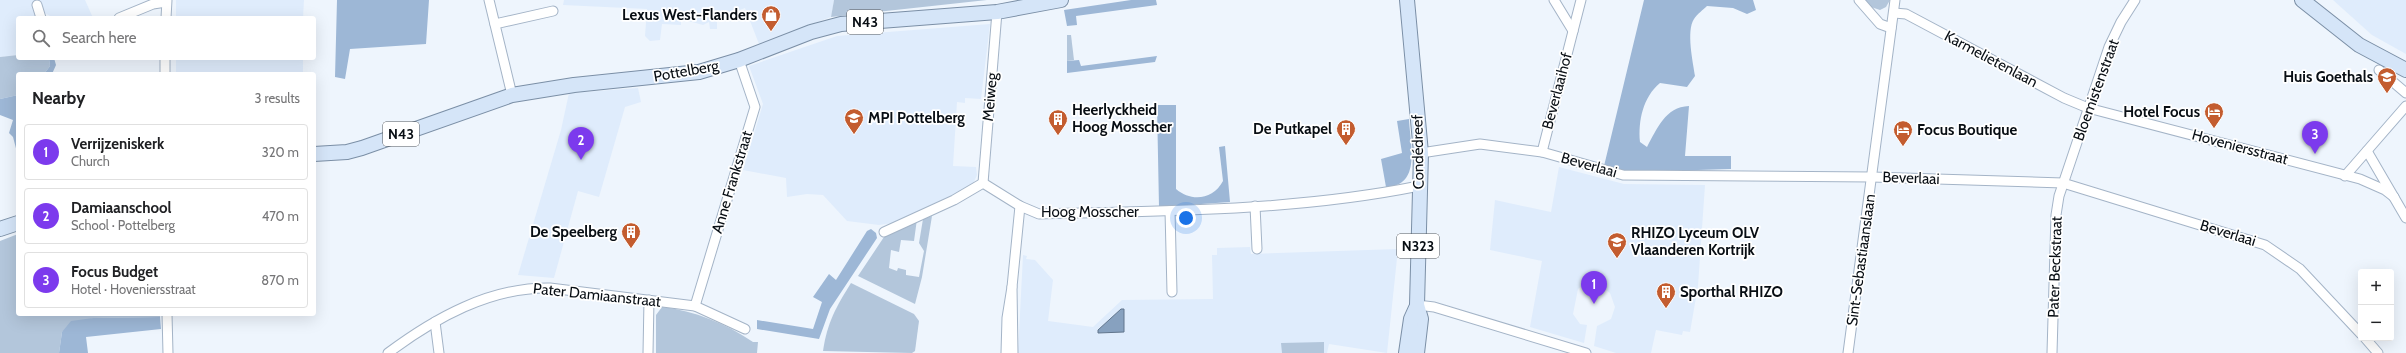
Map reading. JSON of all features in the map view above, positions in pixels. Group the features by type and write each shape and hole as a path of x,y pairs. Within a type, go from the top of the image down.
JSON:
{"main road":[{"name":"Pottelberg","path":"316,154 347,152 362,148 512,95 574,85 699,72 739,60 811,32 841,24 997,12 1061,0"},
{"name":"Condédreef","path":"1407,0 1417,93 1421,153 1417,305 1421,319 1417,353"},
{"path":"2302,0 2359,46 2406,70"},
{"path":"0,229 16,224"},
{"name":"Condédreef","path":"1406,353 1411,319 1417,305"}],"street":[{"path":"489,0 512,95"},
{"path":"1554,0 1573,31"},
{"name":"Beverlaaihof","path":"1542,152 1581,0"},
{"path":"1860,0 1880,24 1892,28"},
{"name":"Sint-Sebastiaanslaan","path":"1848,353 1895,0"},
{"name":"Bloemistenstraat","path":"2063,183 2109,46 2121,22 2135,0"},
{"path":"125,16 153,4 166,1 166,16"},
{"path":"37,5 41,16"},
{"path":"495,24 553,12"},
{"name":"Meiweg","path":"983,183 997,12"},
{"name":"Karmelietenlaan","path":"1894,13 1906,14 2064,98 2088,108"},
{"path":"165,60 165,72"},
{"name":"Anne Frankstraat","path":"695,306 755,107 739,60"},
{"path":"2379,70 2406,93"},
{"path":"2345,176 2406,106"},
{"name":"Hoveniersstraat","path":"2088,108 2345,176 2375,185 2394,197"},
{"name":"Beverlaai","path":"1421,153 1480,144 1542,152 1623,175 1872,177 2063,183 2265,244 2300,269 2358,331"},
{"name":"Hoveniersstraat","path":"2367,150 2406,218"},
{"path":"884,232 954,200 983,183"},
{"name":"Hoog Mosscher","path":"983,183 1020,206 1039,214 1170,211 1295,204 1419,186"},
{"name":"Pater Beckstraat","path":"2052,353 2056,216 2063,183"},
{"path":"1006,353 1007,318 1012,287 1020,206"},
{"path":"1255,206 1258,249"},
{"path":"1170,211 1172,292"},
{"path":"1012,287 1013,353"},
{"name":"Pater Damiaanstraat","path":"388,353 420,330 435,322 498,295 529,288 550,288 695,306 745,329"},
{"path":"648,353 649,300"},
{"path":"1417,305 1434,307 1586,353"},
{"path":"167,316 168,353"},
{"path":"435,322 439,353"},
{"path":"2368,341 2378,353"}],"shaded area":[{"path":"0,0 85,0 92,16 50,16 43,12 44,16 16,16 16,55 0,57"},
{"path":"176,0 304,0 303,16 176,16"},
{"path":"337,0 429,0 426,44 350,49 345,79 335,77"},
{"path":"564,0 834,0 831,17 759,44 745,8 717,19 717,29 710,29 709,22 703,25 681,19 681,25 662,24 660,40 650,41 645,36 647,9 563,5"},
{"path":"834,0 987,0 831,17"},
{"path":"1131,0 1156,0 1157,5 1076,16 1077,25 1067,26 1064,10"},
{"path":"1644,0 1753,0 1756,10 1747,14 1733,8 1707,6 1697,15 1690,31 1695,76 1687,87 1660,83 1649,95 1641,118 1640,142 1647,147 1658,126 1668,115 1681,107 1689,106 1685,156 1731,156 1731,169 1631,172 1604,166"},
{"path":"1865,0 1890,0 1886,7 1880,10 1871,7"},
{"path":"2333,0 2406,0 2406,54 2372,35"},
{"name":"MPI Pottelberg","path":"990,24 981,99 965,98 965,103 957,102 953,166 976,167 977,175 973,184 956,195 893,223 879,225 847,221 823,195 807,194 787,197 786,178 743,170 763,104 749,66 837,36"},
{"path":"1067,35 1071,35 1074,60 1067,61"},
{"path":"16,55 16,60 49,60 50,66 46,72 16,72 16,95 0,99 0,57"},
{"path":"1157,56 1155,62 1067,73 1067,61 1079,60 1081,66"},
{"path":"49,60 55,60 56,65 53,72 46,72 50,66"},
{"path":"176,60 303,60 303,72 176,72"},
{"path":"638,88 641,102 625,107 599,197 578,191 554,278 518,275 561,130 569,93"},
{"path":"16,95 16,148 13,137 9,133 13,120 0,115 0,99"},
{"path":"1157,105 1176,105 1176,189 1188,196 1195,197 1201,197 1214,192 1223,181 1219,147 1225,146 1230,202 1159,207"},
{"path":"1409,119 1412,151 1409,172 1405,179 1397,185 1386,187 1381,159 1402,153 1397,121"},
{"name":"RHIZO Lyceum OLV Vlaanderen Kortrijk","path":"1559,167 1624,184 1705,185 1698,286 1690,332 1683,331 1682,335 1656,330 1651,353 1616,353 1594,346 1597,326 1611,319 1615,307 1610,293 1603,288 1604,277 1599,275 1598,278 1592,277 1591,283 1586,283 1578,289 1573,314 1580,324 1587,325 1584,343 1530,327 1542,261 1490,250 1495,200 1551,212"},
{"path":"932,216 922,277 915,304 858,276 884,237 917,219 914,241 901,240 899,252 891,250 889,268 897,271 898,268 906,270 906,275 919,277 924,251 919,243 923,219"},
{"path":"871,229 876,233 877,238 830,309 819,339 757,329 757,320 813,329 822,302 813,297 829,274 836,280 867,231"},
{"path":"16,235 16,316 160,317 93,318 62,332 59,353 0,353 0,241"},
{"path":"1250,247 1251,254 1398,249 1387,353 1329,344 1327,353 1018,353 1023,255 1027,256 1026,259 1035,260 1053,280 1048,321 1093,327 1122,300 1213,299 1212,255 1217,255 1217,248"},
{"path":"851,283 914,314 919,321 915,351 912,353 823,351 827,332 833,316"},
{"path":"662,307 686,311 732,329 753,342 758,342 757,353 656,353 656,315"},
{"path":"1121,309 1124,309 1124,332 1098,333 1098,330"},
{"path":"160,317 161,329 86,337 88,353 59,353 62,332 71,321 93,318"},
{"path":"1324,342 1324,353 1282,353 1281,343"}],"place":[{"name":"Lexus West-Flanders","path":"771,32"},
{"name":"Huis Goethals","path":"2387,94"},
{"name":"Hotel Focus","path":"2214,129"},
{"name":"MPI Pottelberg","path":"854,135"},
{"name":"Heerlyckheid Hoog Mosscher","path":"1058,136"},
{"name":"De Putkapel","path":"1346,146"},
{"name":"Focus Boutique","path":"1903,147"},
{"name":"Focus Budget","path":"2315,154"},
{"name":"Damiaanschool","path":"581,160"},
{"name":"De Speelberg","path":"631,249"},
{"name":"RHIZO Lyceum OLV Vlaanderen Kortrijk","path":"1617,259"},
{"name":"Verrijzeniskerk","path":"1594,304"},
{"name":"Sporthal RHIZO","path":"1666,309"}]}
